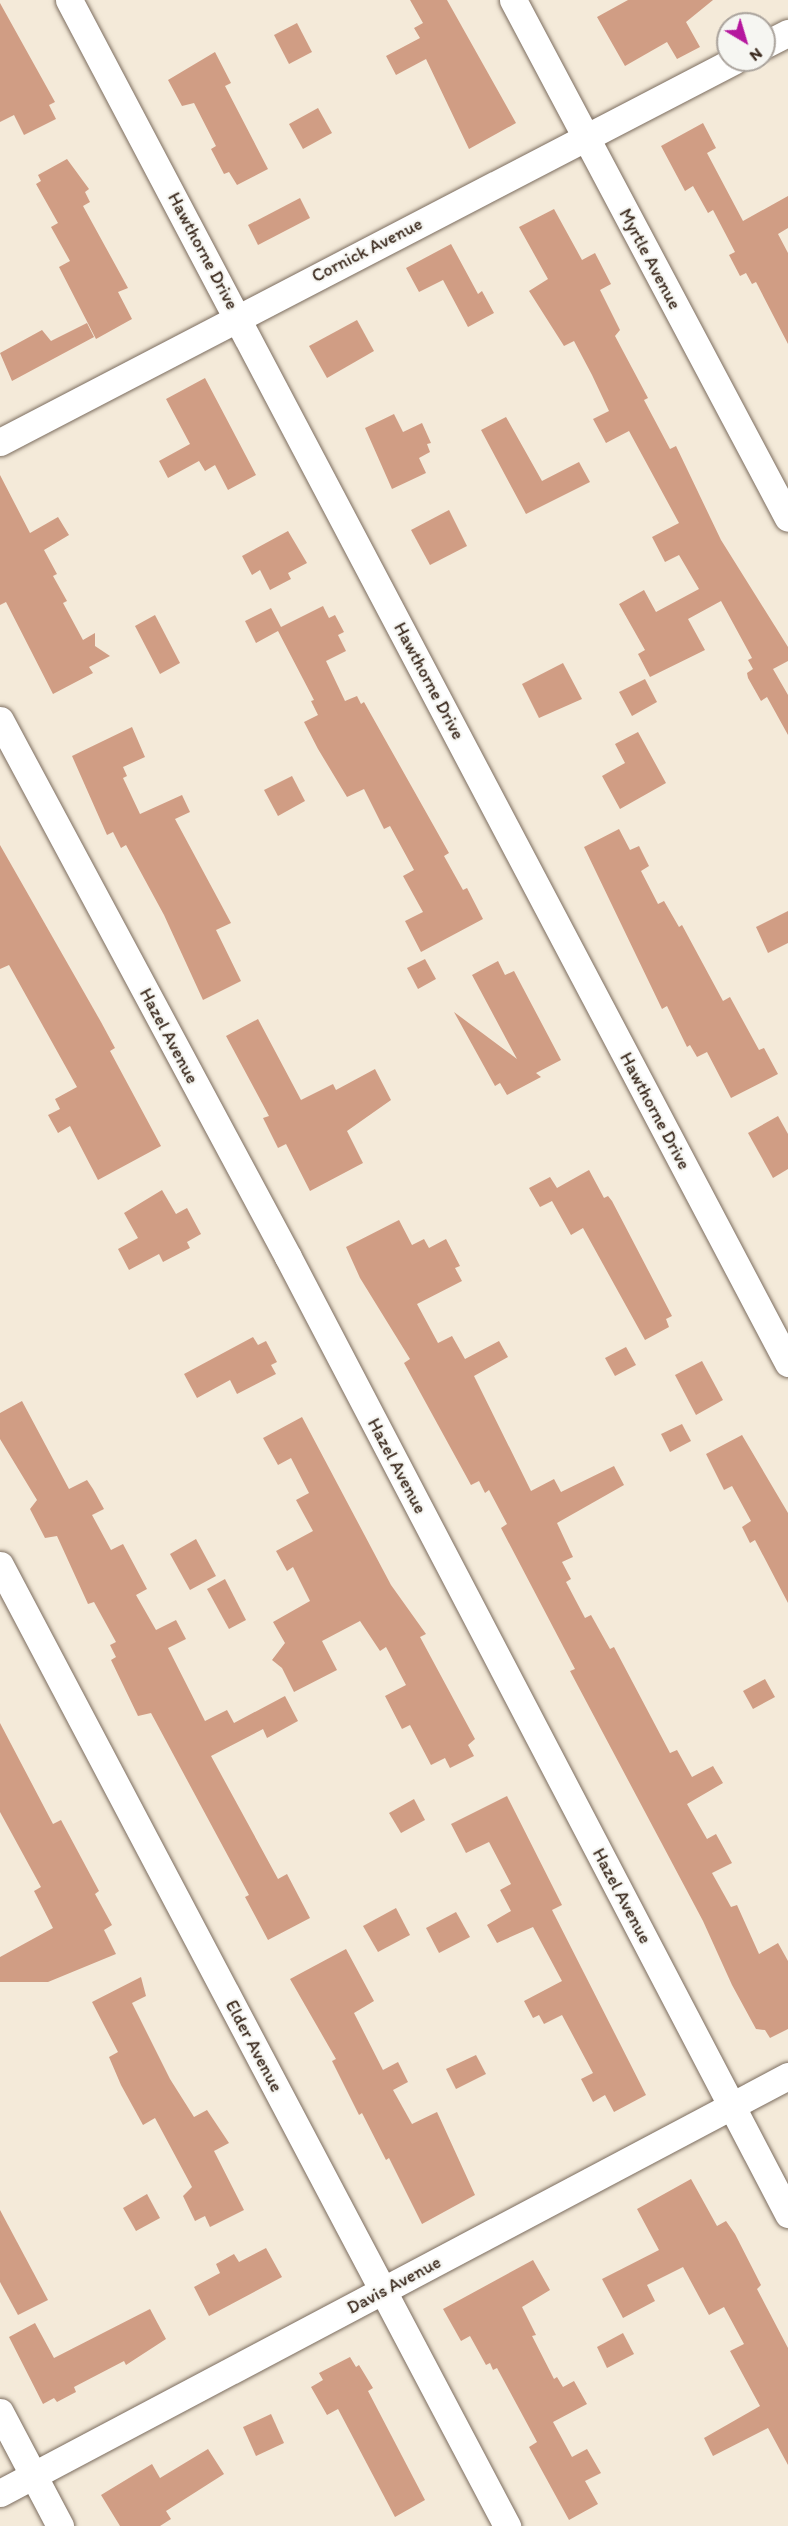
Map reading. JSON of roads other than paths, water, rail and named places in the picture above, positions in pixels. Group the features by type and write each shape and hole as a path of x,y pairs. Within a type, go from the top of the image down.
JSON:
{"street":[{"name":"Hawthorne Drive","path":"69,0 788,1363"},
{"name":"Myrtle Avenue","path":"513,0 788,518"},
{"name":"Cornick Avenue","path":"0,442 716,70"},
{"name":"Hazel Avenue","path":"0,720 288,1257 788,2214"},
{"name":"Elder Avenue","path":"0,1566 507,2526"},
{"name":"Davis Avenue","path":"0,2493 788,2076"},
{"path":"0,2412 60,2526"}]}
